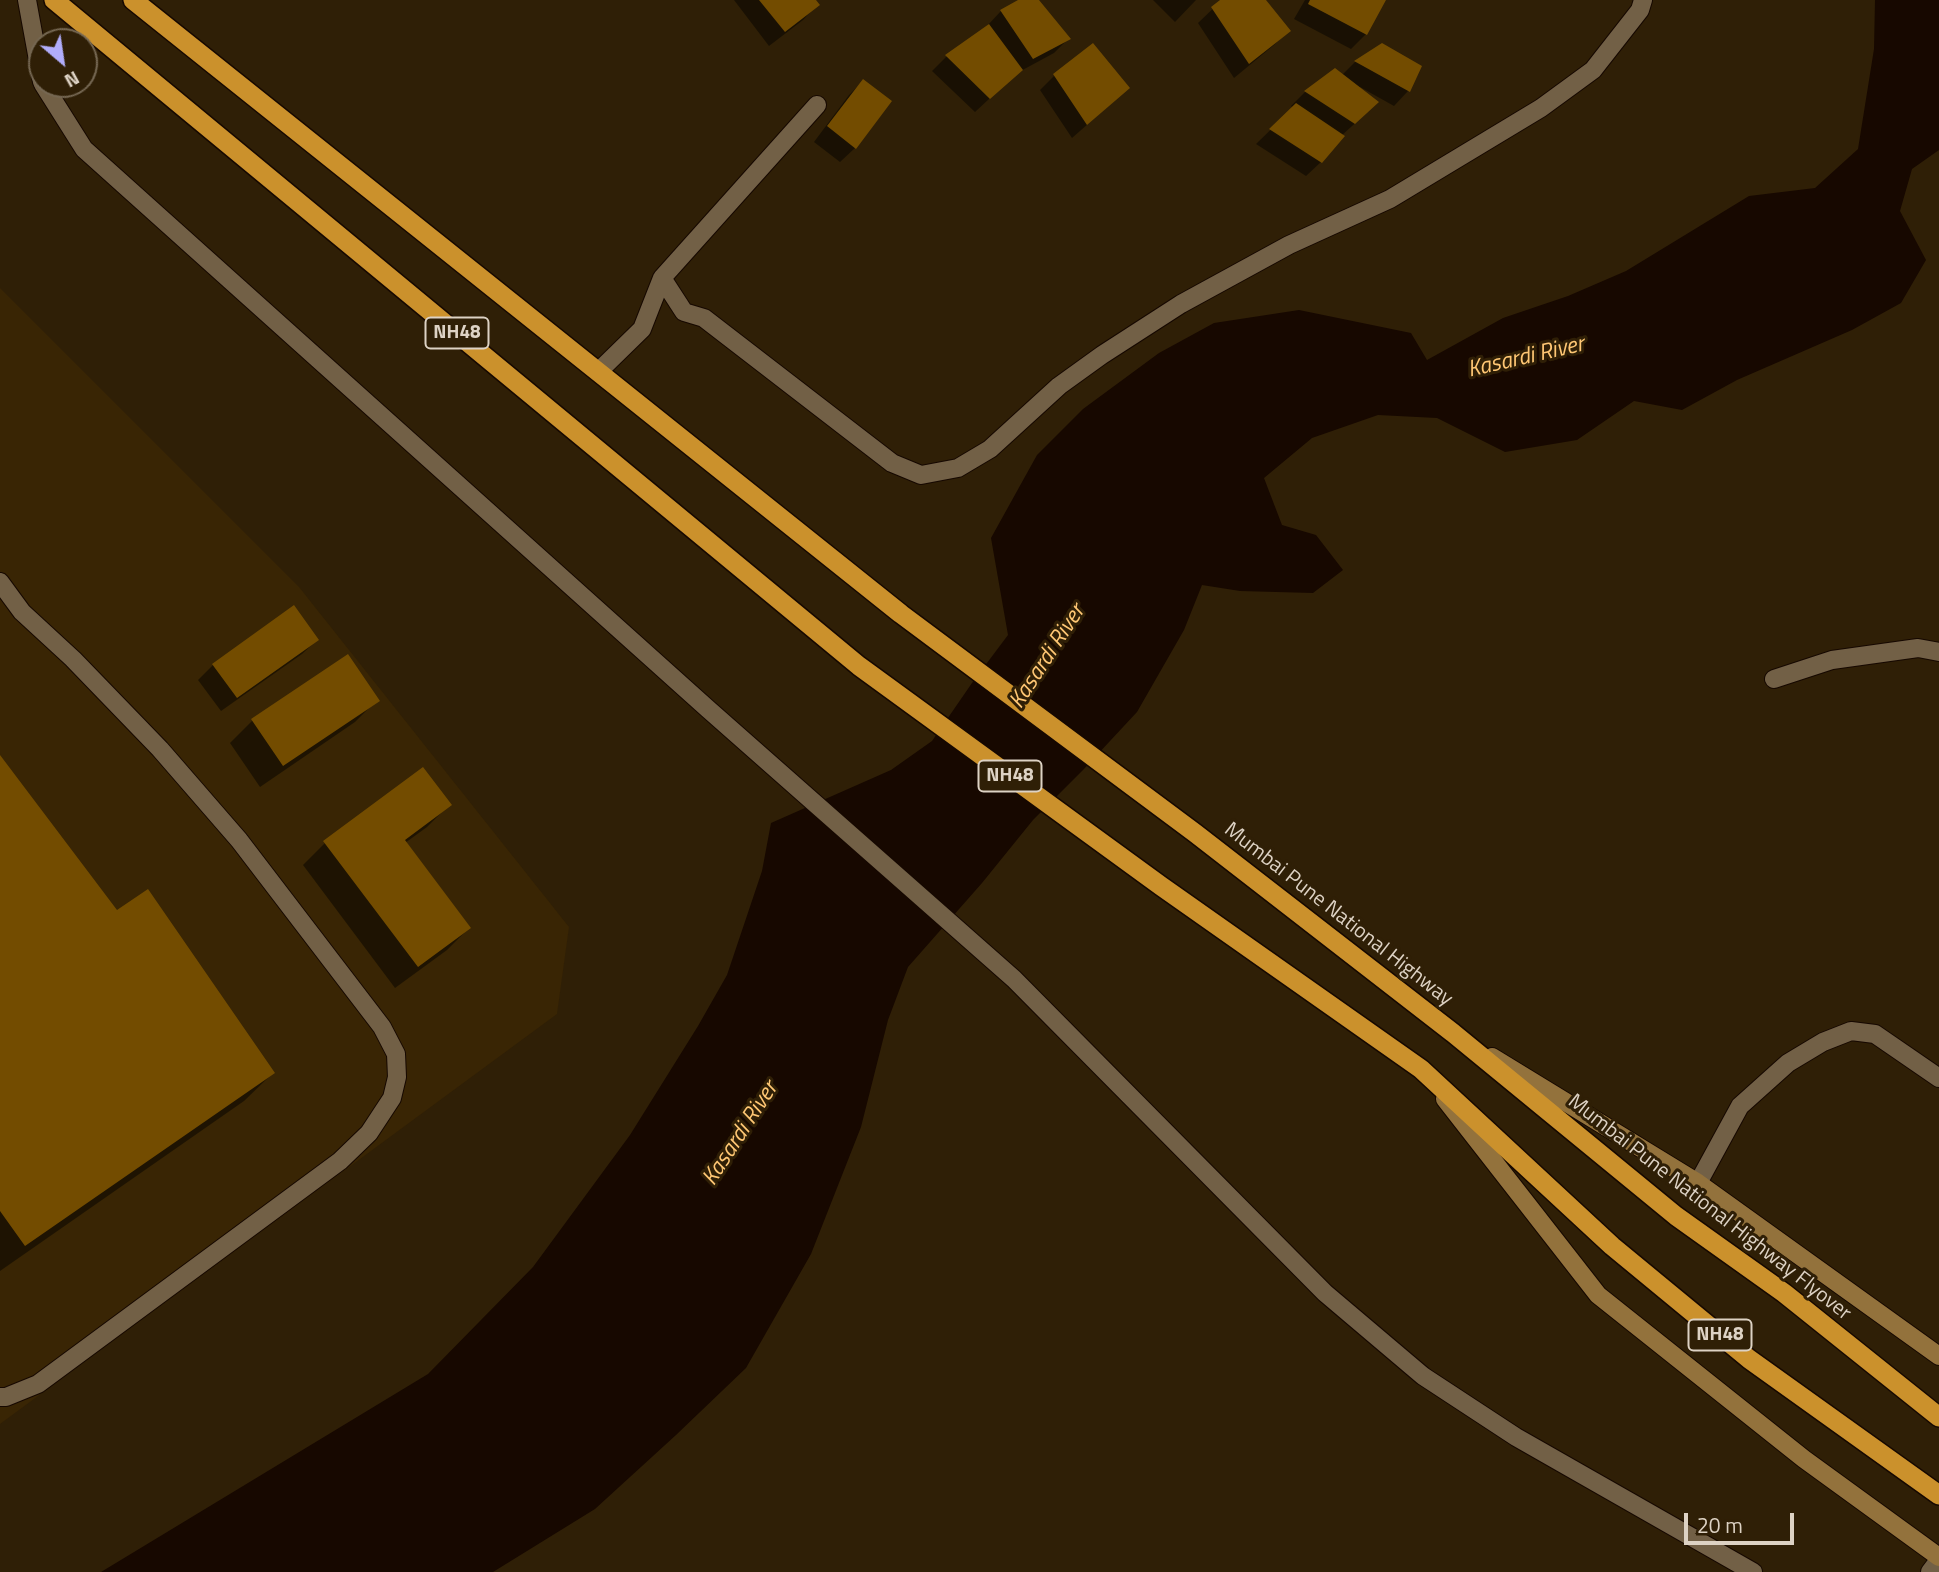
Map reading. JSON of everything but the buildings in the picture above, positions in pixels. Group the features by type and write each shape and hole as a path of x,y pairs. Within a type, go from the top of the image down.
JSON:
{"highway":[{"name":"NH48","path":"54,0 859,666 1161,886 1421,1069 1612,1246 1749,1359 1939,1495"},
{"name":"NH48","path":"133,0 598,372"},
{"name":"Mumbai Pune National Highway","path":"598,372 901,614 1195,833 1453,1033"},
{"name":"Mumbai Pune National Highway Flyover","path":"1453,1033 1676,1216 1784,1293 1939,1417"}],"main road":[{"path":"1453,1033 1698,1183 1939,1356"},
{"path":"1421,1069 1598,1295 1804,1459 1939,1559"}],"street":[{"path":"27,0 32,28"},
{"path":"662,278 684,312 704,318 892,463 920,475 958,468 990,449 1059,386 1181,304 1289,245 1390,199 1541,108 1593,70 1640,10 1643,0"},
{"path":"52,98 84,149 708,709 1014,979 1325,1293 1423,1376 1516,1437 1753,1572"},
{"path":"598,372 642,329 662,278 817,105"},
{"path":"0,582 22,612 73,659 160,749 239,840 382,1027 396,1054 397,1077 392,1098 369,1133 340,1161 38,1384 0,1397"},
{"path":"1774,680 1832,660 1917,648 1939,652"},
{"path":"1698,1183 1740,1106 1788,1063 1823,1042 1851,1031 1875,1034 1939,1078"},
{"path":"1930,1572 1939,1559"}],"shaded area":[{"path":"0,288 299,587 569,927 557,1014 0,1424"}],"water":[{"name":"Kasardi River","path":"1875,0 1939,0 1939,150 1912,169 1900,211 1926,260 1901,303 1852,330 1737,380 1682,410 1634,401 1577,440 1505,452 1437,418 1378,415 1312,438 1264,478 1282,525 1316,535 1343,570 1313,593 1240,591 1202,585 1184,630 1137,712 1033,820 908,967 888,1020 861,1127 811,1254 746,1368 595,1509 493,1572 101,1572 428,1374 533,1267 630,1135 727,975 762,871 771,823 891,770 932,741 1008,635 991,538 1037,455 1083,409 1159,353 1214,323 1299,310 1411,333 1427,360 1503,318 1568,296 1626,271 1749,196 1815,188 1858,149 1874,49"}]}
